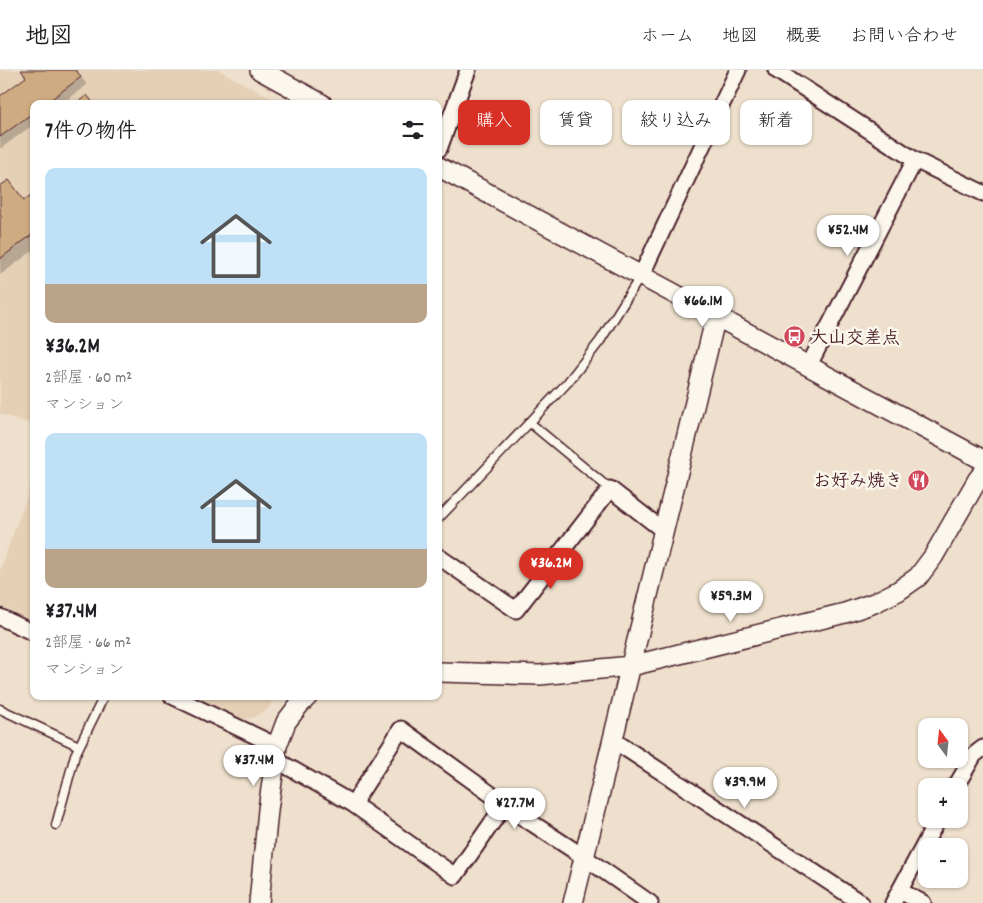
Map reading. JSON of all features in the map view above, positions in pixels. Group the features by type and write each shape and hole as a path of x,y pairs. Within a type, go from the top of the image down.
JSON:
{"street":[{"path":"260,70 315,100"},
{"path":"442,141 468,70"},
{"path":"641,276 738,70"},
{"path":"776,70 915,160 983,193"},
{"path":"808,367 915,160"},
{"path":"442,169 983,460"},
{"path":"574,903 716,316"},
{"path":"442,672 540,675 631,666 845,613 874,603 898,591 918,577 928,564 983,473"},
{"path":"442,560 516,610 610,489 664,531"},
{"path":"0,617 30,631"},
{"path":"179,700 277,753 455,876 505,804"},
{"path":"258,903 268,810 277,753 286,722 300,700"},
{"path":"353,804 401,729 505,804 650,903"},
{"path":"613,740 861,903"},
{"path":"960,778 974,754 983,748"},
{"path":"923,903 896,897 933,828"}],"lane":[{"path":"442,515 568,382 600,341 641,276"},
{"path":"529,422 610,489"},
{"path":"56,825 74,755 102,700"},
{"path":"0,709 79,746"}],"shaded area":[{"path":"0,70 219,70 275,100 30,100 30,424 0,414"},
{"path":"30,488 30,620 0,606 0,570"},
{"path":"196,700 272,700 269,708 253,718 236,720"}],"building":[{"path":"21,70 76,70 81,77 50,100 30,100 30,115 0,137 0,96 26,77"},
{"path":"87,95 91,100 80,100"},
{"path":"9,180 24,200 30,196 30,236 0,259 0,218 2,216 0,214 0,186"}],"place":[{"name":"大山交差点","path":"794,337"},
{"name":"お好み焼き","path":"919,480"}]}
